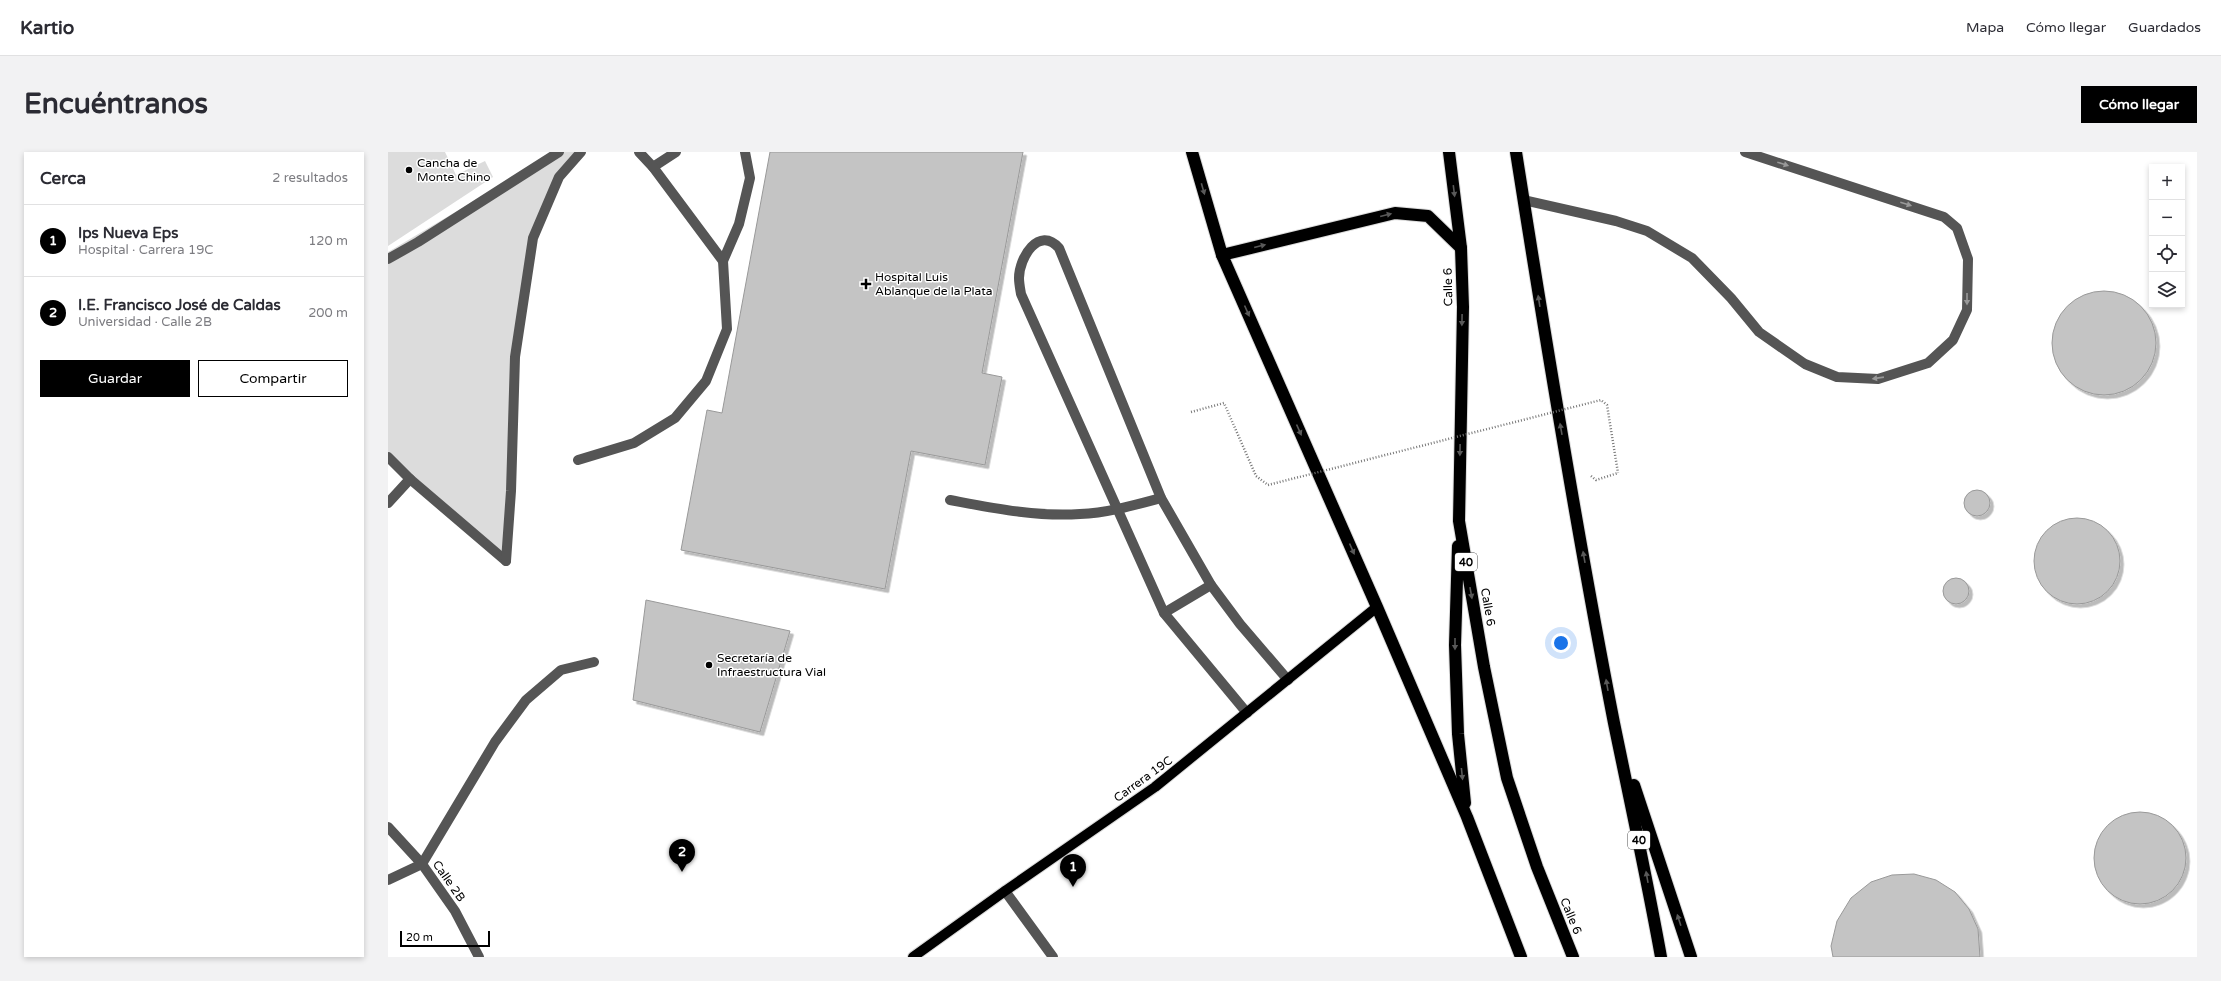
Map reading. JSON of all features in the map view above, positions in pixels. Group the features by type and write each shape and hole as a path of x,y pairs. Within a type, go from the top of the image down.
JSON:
{"highway":[{"path":"1192,152 1222,255 1377,607 1467,817 1521,957"},
{"name":"Calle 6","path":"1449,152 1462,248 1463,307 1459,521 1484,667 1507,778 1537,867 1573,957"},
{"name":"40","path":"1516,152 1544,331 1614,723 1645,867 1661,957"},
{"path":"1222,255 1395,213 1428,216 1462,248"},
{"path":"1459,521 1455,645 1458,734 1467,817"},
{"path":"1614,723 1691,957"}],"main road":[{"name":"Carrera 19C","path":"913,957 1155,787 1377,607"}],"street":[{"path":"388,259 418,242 559,152"},
{"path":"388,457 410,479 506,560 512,491 515,357 533,238 558,177 581,152"},
{"path":"640,152 653,167 723,261"},
{"path":"653,167 676,152"},
{"path":"578,460 634,443 675,418 706,381 727,329 723,261 739,224 750,178 745,152"},
{"path":"1523,200 1616,221 1648,231 1692,258 1731,298 1759,332 1805,364 1837,377 1878,379 1928,363 1953,340 1967,310 1968,259 1957,228 1944,217 1745,152"},
{"path":"1247,713 1164,613 1119,509 1021,294 1019,277 1027,251 1037,242 1046,240 1053,242 1059,248 1161,498 1211,585 1240,624 1288,680"},
{"path":"388,503 410,479"},
{"path":"950,500 1026,513 1080,514 1119,509 1161,498"},
{"path":"1164,613 1211,585"},
{"path":"388,880 422,864 495,742 526,700 561,670 594,662"},
{"name":"Calle 2B","path":"388,827 422,864 455,911 479,957"},
{"path":"1005,891 1053,957"}],"path":[{"path":"1191,412 1224,403 1256,476 1268,485 1601,400 1607,405 1618,473"}],"shaded area":[{"path":"388,152 445,152 456,175 485,161 493,177 388,246"},
{"path":"556,152 581,152 559,177 533,238 515,357 506,561 388,457 388,252"}],"building":[{"path":"770,152 1023,152 982,373 1002,377 985,465 911,451 885,589 681,550 707,410 722,413"},
{"path":"2104,291 2124,295 2141,306 2152,323 2156,343 2152,363 2141,380 2124,391 2104,395 2084,391 2067,380 2056,363 2052,343 2056,323 2067,306 2084,295"},
{"path":"1977,490 1986,494 1990,503 1986,512 1977,516 1968,512 1964,503 1968,494"},
{"path":"2077,518 2093,521 2101,525 2113,537 2117,545 2120,561 2117,577 2113,585 2101,597 2093,601 2077,604 2061,601 2053,597 2041,585 2037,577 2034,561 2037,545 2041,537 2053,525 2061,521"},
{"path":"1956,578 1965,582 1969,591 1965,600 1956,604 1947,600 1943,591 1947,582"},
{"name":"Secretaría de Infraestructura Vial","path":"646,600 790,631 760,732 633,700"},
{"path":"2131,812 2149,812 2166,819 2179,832 2186,849 2186,867 2179,884 2166,897 2149,904 2131,904 2114,897 2101,884 2094,867 2094,849 2101,832 2114,819"},
{"path":"1914,874 1936,880 1955,892 1969,909 1978,929 1980,957 1833,957 1831,946 1837,921 1851,898 1871,882 1892,875"}],"place":[{"name":"Cancha de Monte Chino","path":"409,170"},
{"name":"Hospital Luis Ablanque de la Plata","path":"866,284"},
{"name":"Secretaría de Infraestructura Vial","path":"709,665"},
{"name":"I.E. Francisco José de Caldas","path":"682,872"},
{"name":"Ips Nueva Eps","path":"1073,887"}]}
